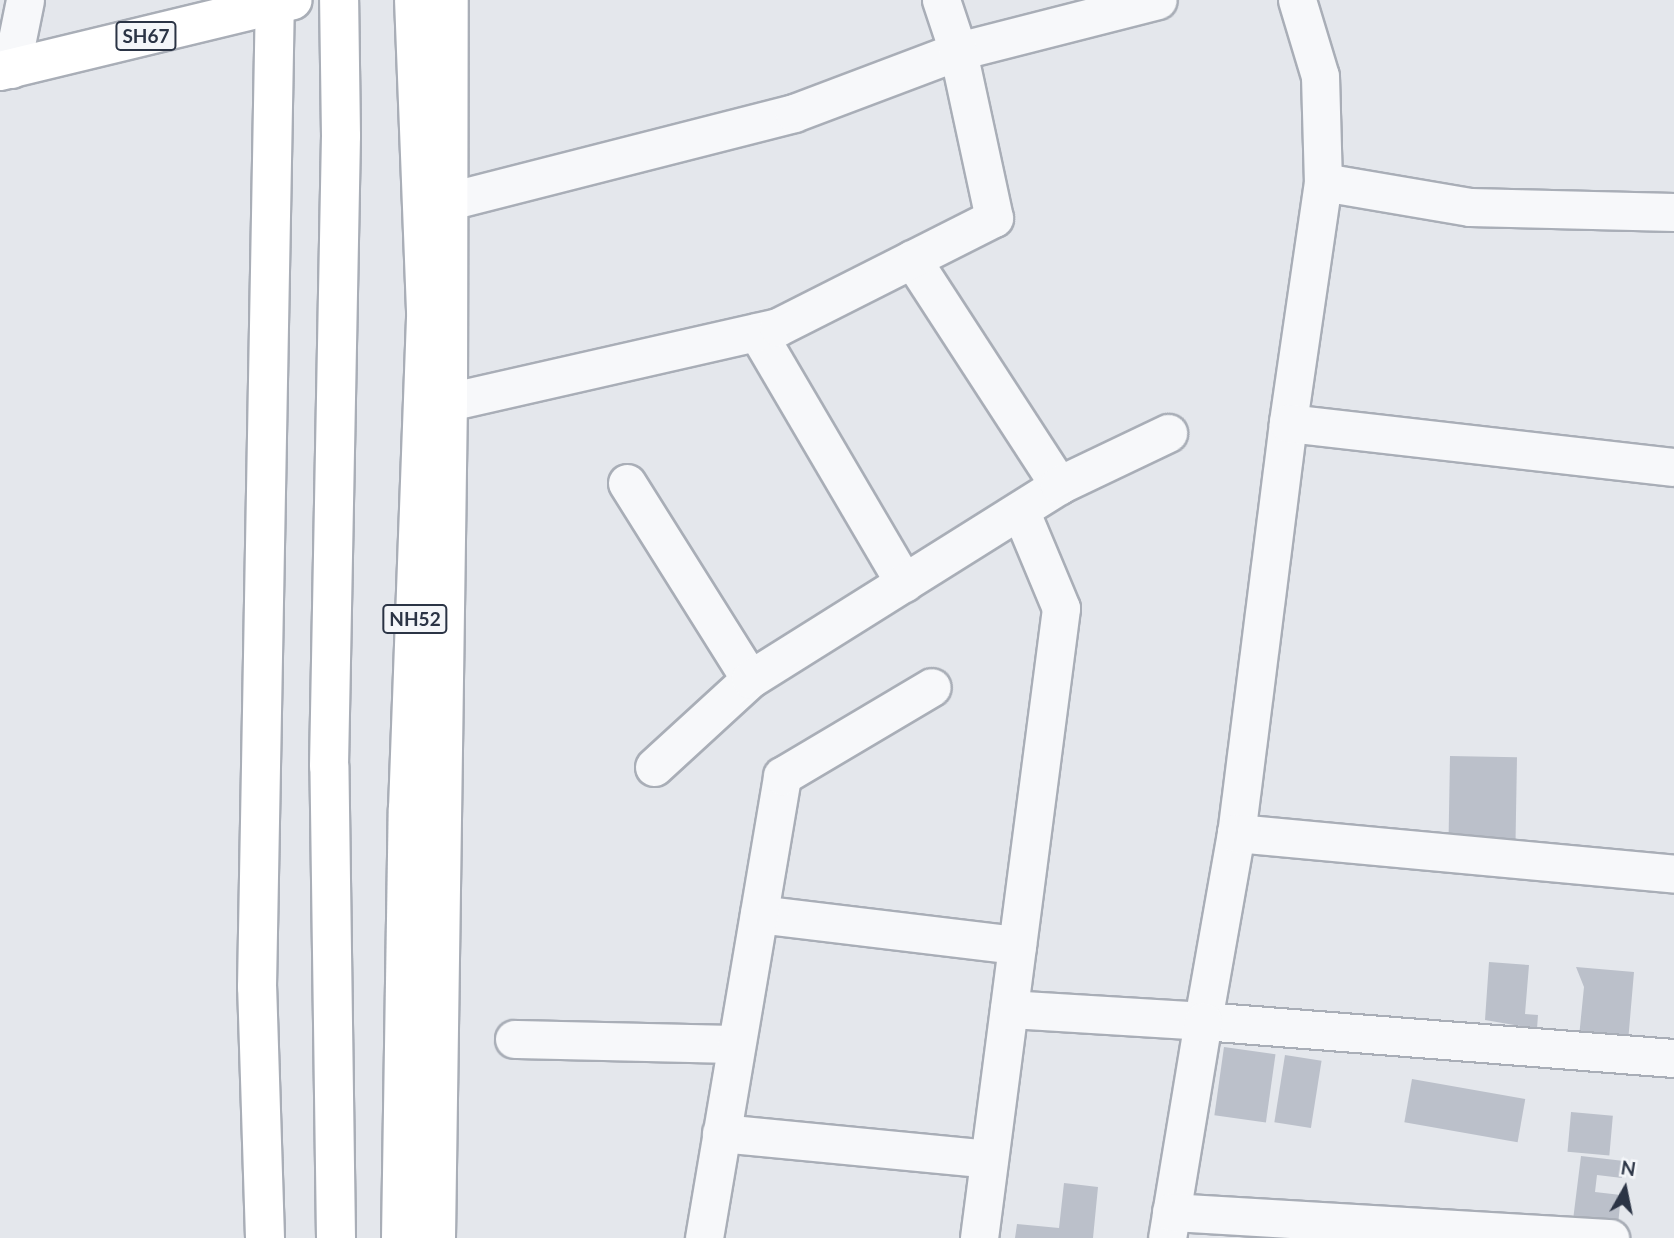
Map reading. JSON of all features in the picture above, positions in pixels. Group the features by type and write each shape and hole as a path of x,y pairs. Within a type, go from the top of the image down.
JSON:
{"main road":[{"path":"335,1238 329,766 340,163 339,0"},
{"name":"NH52","path":"401,1238 408,809 426,311 414,0"},
{"path":"436,1238 448,402 449,0"},
{"name":"SH67","path":"6,70 281,1"},
{"path":"265,1238 257,987 281,1"}],"street":[{"path":"6,70 25,0"},
{"path":"448,402 778,327 994,218 958,51 941,0"},
{"path":"449,201 794,113 958,51 1158,0"},
{"path":"1297,0 1320,76 1323,182 1288,423 1236,833 1169,1225 1610,1238"},
{"path":"1323,182 1470,207 1674,212"},
{"path":"912,259 1059,485"},
{"path":"757,332 904,583"},
{"path":"1288,423 1674,467"},
{"path":"654,767 750,680 1059,485 1168,433"},
{"path":"627,482 750,680"},
{"path":"979,1238 1060,608 1020,509"},
{"path":"704,1238 782,776 932,687"},
{"path":"1236,833 1674,874"},
{"path":"759,914 1017,945"},
{"path":"1009,1009 1203,1021 1674,1058"},
{"path":"514,1038 736,1044"},
{"path":"721,1132 989,1159"}],"building":[{"path":"1450,756 1517,757 1515,846 1448,845"},
{"path":"1489,962 1529,965 1525,1014 1538,1015 1537,1029 1485,1020"},
{"path":"1576,967 1634,972 1628,1042 1579,1037 1584,987"},
{"path":"1224,1047 1275,1054 1266,1123 1214,1115"},
{"path":"1285,1055 1322,1061 1311,1128 1274,1122"},
{"path":"1412,1079 1525,1099 1518,1142 1404,1122"},
{"path":"1571,1112 1613,1116 1609,1156 1568,1152"},
{"path":"1581,1156 1624,1161 1622,1178 1597,1175 1595,1192 1621,1195 1618,1225 1573,1220"},
{"path":"1064,1183 1098,1187 1093,1238 1015,1238 1017,1224 1059,1228"}]}
